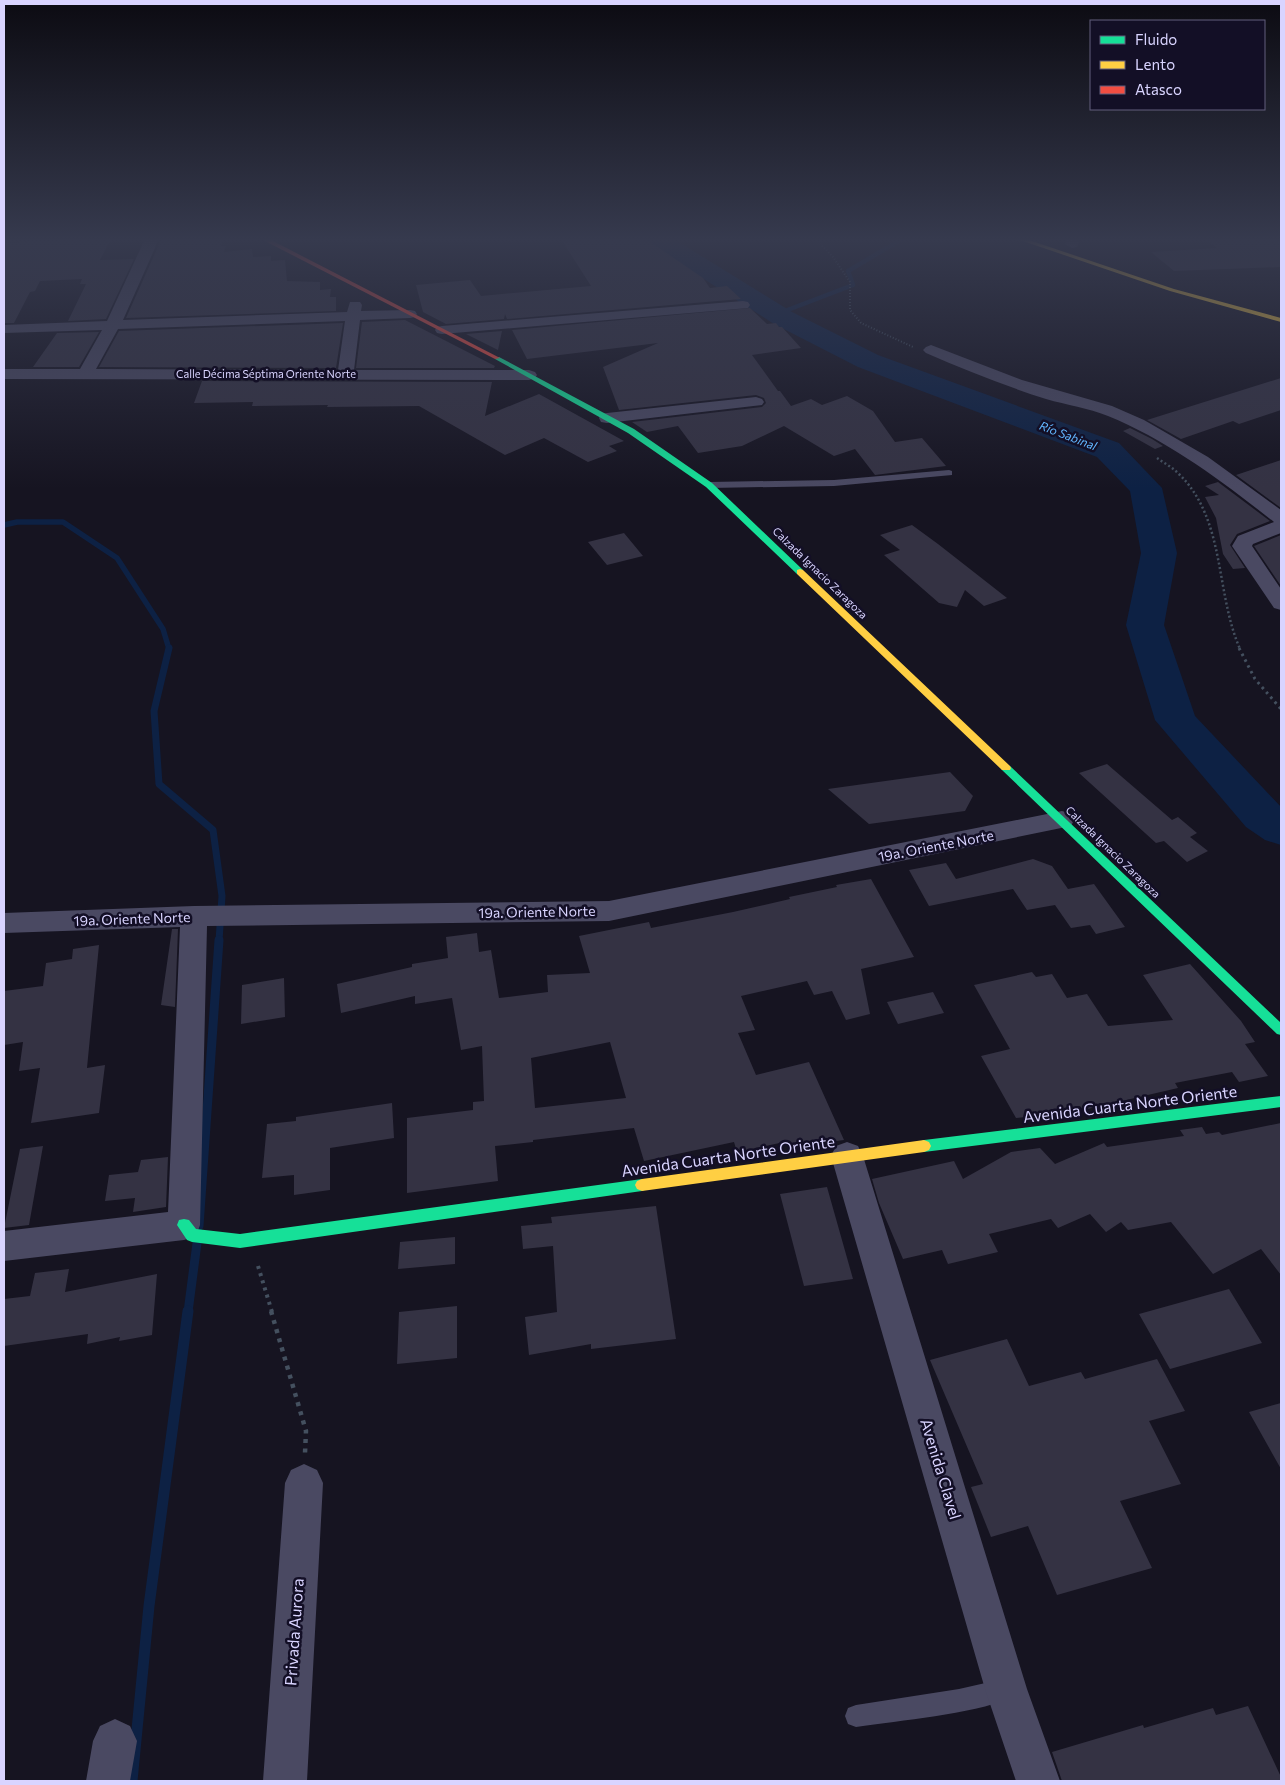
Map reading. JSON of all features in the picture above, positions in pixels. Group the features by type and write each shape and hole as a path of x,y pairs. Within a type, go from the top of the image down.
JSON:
{"street":[{"path":"4,329 87,322"},
{"path":"86,373 114,322"},
{"path":"345,374 352,322"},
{"name":"Calzada Ignacio Zaragoza","path":"427,322 529,375 631,431 709,485 1281,1030"},
{"path":"442,330 535,322"},
{"path":"931,350 1038,391 1112,412 1150,430 1198,456 1241,486 1281,520"},
{"name":"Calle Décima Séptima Oriente Norte","path":"4,374 529,375"},
{"path":"607,418 756,402"},
{"path":"1281,526 1245,540 1242,546 1281,604"},
{"name":"19a. Oriente Norte","path":"4,923 202,916 609,911 1062,820"},
{"path":"4,1246 188,1230 202,916"},
{"name":"Avenida Cuarta Norte Oriente","path":"188,1230 246,1240 847,1156 1281,1101"},
{"name":"Avenida Clavel","path":"847,1156 1006,1689 1038,1781"},
{"name":"Privada Aurora","path":"285,1781 304,1483"}],"lane":[{"path":"709,485 834,483 949,473"},
{"path":"856,1716 959,1700 1006,1689"}],"path":[{"path":"1150,453 1180,476 1204,509 1219,552 1231,622 1240,650 1248,668 1263,690 1281,709"},
{"path":"246,1240 306,1431 304,1483"}],"building":[{"path":"362,322 410,322 495,366 494,368 356,368"},
{"path":"443,322 466,322 446,324"},
{"path":"595,322 776,323 801,348 752,355 791,406 811,399 822,405 847,396 873,411 895,442 922,438 946,466 875,475 855,449 834,456 784,426 742,446 698,453 678,426 647,432 632,422 762,407 766,403 764,398 756,395 619,410 603,367 658,343 527,359 512,330"},
{"path":"343,323 336,368 99,367 119,331"},
{"path":"502,331 498,350 466,334"},
{"path":"99,332 79,367 33,367 57,333"},
{"path":"1281,378 1281,410 1239,424 1233,421 1181,439 1147,420"},
{"path":"202,381 492,382 485,416 539,394 624,441 609,446 617,451 588,462 544,438 505,455 419,406 252,406 253,402 194,403"},
{"path":"1130,428 1163,446 1155,449 1123,431"},
{"path":"1281,460 1281,508 1236,475"},
{"path":"1218,482 1270,521 1237,534 1230,545 1245,568 1233,569 1223,554 1216,518 1205,497 1219,495 1205,486"},
{"path":"912,525 1007,598 984,606 965,590 957,607 939,603 884,555 900,550 880,535"},
{"path":"624,533 643,556 607,565 588,542"},
{"path":"1281,535 1281,586 1254,546"},
{"path":"1107,764 1172,820 1178,817 1197,833 1190,837 1208,851 1187,862 1164,841 1156,843 1079,773"},
{"path":"950,772 973,796 965,811 869,824 828,789"},
{"path":"1033,859 1052,866 1068,889 1094,884 1125,927 1096,934 1090,925 1071,928 1055,905 1027,910 1013,889 929,906 909,870 946,863 956,879"},
{"path":"871,879 914,957 861,969 870,1014 846,1020 832,991 814,995 807,981 741,996 755,1030 738,1033 756,1075 809,1062 844,1140 792,1147 789,1141 737,1152 734,1142 644,1161 634,1128 533,1140 533,1142 495,1146 498,1181 407,1193 407,1118 473,1110 473,1102 484,1101 482,1046 461,1050 452,998 415,1004 415,996 341,1013 337,984 412,967 412,964 448,958 446,937 477,933 479,952 491,950 499,998 548,992 547,975 590,973 579,936 649,922 651,928 733,912 837,887 836,885","holes":["610,1042 626,1098 535,1108 531,1058"]},
{"path":"172,929 178,929 175,1007 161,1005"},
{"path":"99,945 87,1068 105,1065 99,1113 31,1123 40,1068 19,1071 23,1042 4,1045 4,991 43,986 46,963 72,959 73,949"},
{"path":"1190,964 1241,1021 1255,1042 1245,1044 1268,1076 1239,1082 1232,1072 1175,1083 1178,1088 1083,1110 1080,1106 1046,1115 1016,1118 981,1056 1010,1049 974,985 1032,972 1036,977 1052,974 1067,998 1087,994 1108,1026 1173,1020 1143,975"},
{"path":"284,978 285,1017 241,1024 242,985"},
{"path":"933,992 944,1013 898,1024 887,1002"},
{"path":"392,1103 394,1138 330,1148 330,1190 294,1195 294,1175 262,1178 267,1124 296,1121 296,1117"},
{"path":"1281,1123 1281,1275 1261,1249 1213,1274 1171,1222 1128,1230 1121,1222 1106,1232 1090,1214 1058,1228 1051,1219 989,1234 998,1252 948,1264 942,1250 903,1259 879,1203 872,1179 954,1161 963,1179 1011,1152 1040,1148 1055,1164 1104,1143 1107,1147 1184,1136 1180,1130 1202,1127 1206,1134 1219,1132 1222,1135"},
{"path":"43,1146 29,1225 4,1228 20,1149"},
{"path":"168,1157 166,1207 133,1212 135,1198 105,1201 109,1175 138,1172 141,1160"},
{"path":"827,1187 853,1279 804,1286 780,1194"},
{"path":"656,1206 676,1339 591,1349 591,1344 529,1355 525,1317 557,1312 553,1246 523,1249 521,1226 552,1223 551,1217"},
{"path":"455,1237 455,1264 398,1269 400,1242"},
{"path":"69,1269 65,1292 157,1274 152,1335 119,1341 120,1337 87,1344 88,1334 4,1346 4,1299 30,1296 35,1273"},
{"path":"1229,1289 1262,1343 1170,1369 1139,1314"},
{"path":"457,1306 457,1358 397,1364 399,1312"},
{"path":"1007,1339 1029,1386 1081,1372 1085,1379 1157,1359 1185,1411 1149,1421 1181,1484 1120,1501 1152,1568 1057,1595 1028,1526 991,1537 971,1487 983,1484 930,1360"},
{"path":"1281,1403 1281,1469 1249,1412"},
{"path":"1248,1706 1281,1777 1281,1781 1062,1781 1052,1752 1143,1725 1144,1728 1213,1708 1216,1715"}],"waterway":[{"name":"Río Sabinal","path":"792,322 868,361 1108,450 1146,488 1159,553 1145,625 1176,720 1262,816 1281,829"},
{"path":"4,525 17,522 63,522 117,558 163,629 169,649"},
{"path":"169,649 154,711 159,784 213,830 222,896 219,941"},
{"path":"199,1226 219,940"},
{"path":"188,1312 197,1243"},
{"path":"132,1781 149,1606 188,1311"}],"traffic: fast":[{"path":"497,358 631,431 709,485 800,572"},
{"path":"1006,768 1281,1030"},
{"path":"924,1146 1281,1101"},
{"path":"184,1225 192,1235 240,1241 642,1185"}],"traffic: slow":[{"path":"800,572 1006,768"},
{"path":"642,1185 924,1146"}],"traffic: jam":[{"path":"427,322 497,358"}]}
